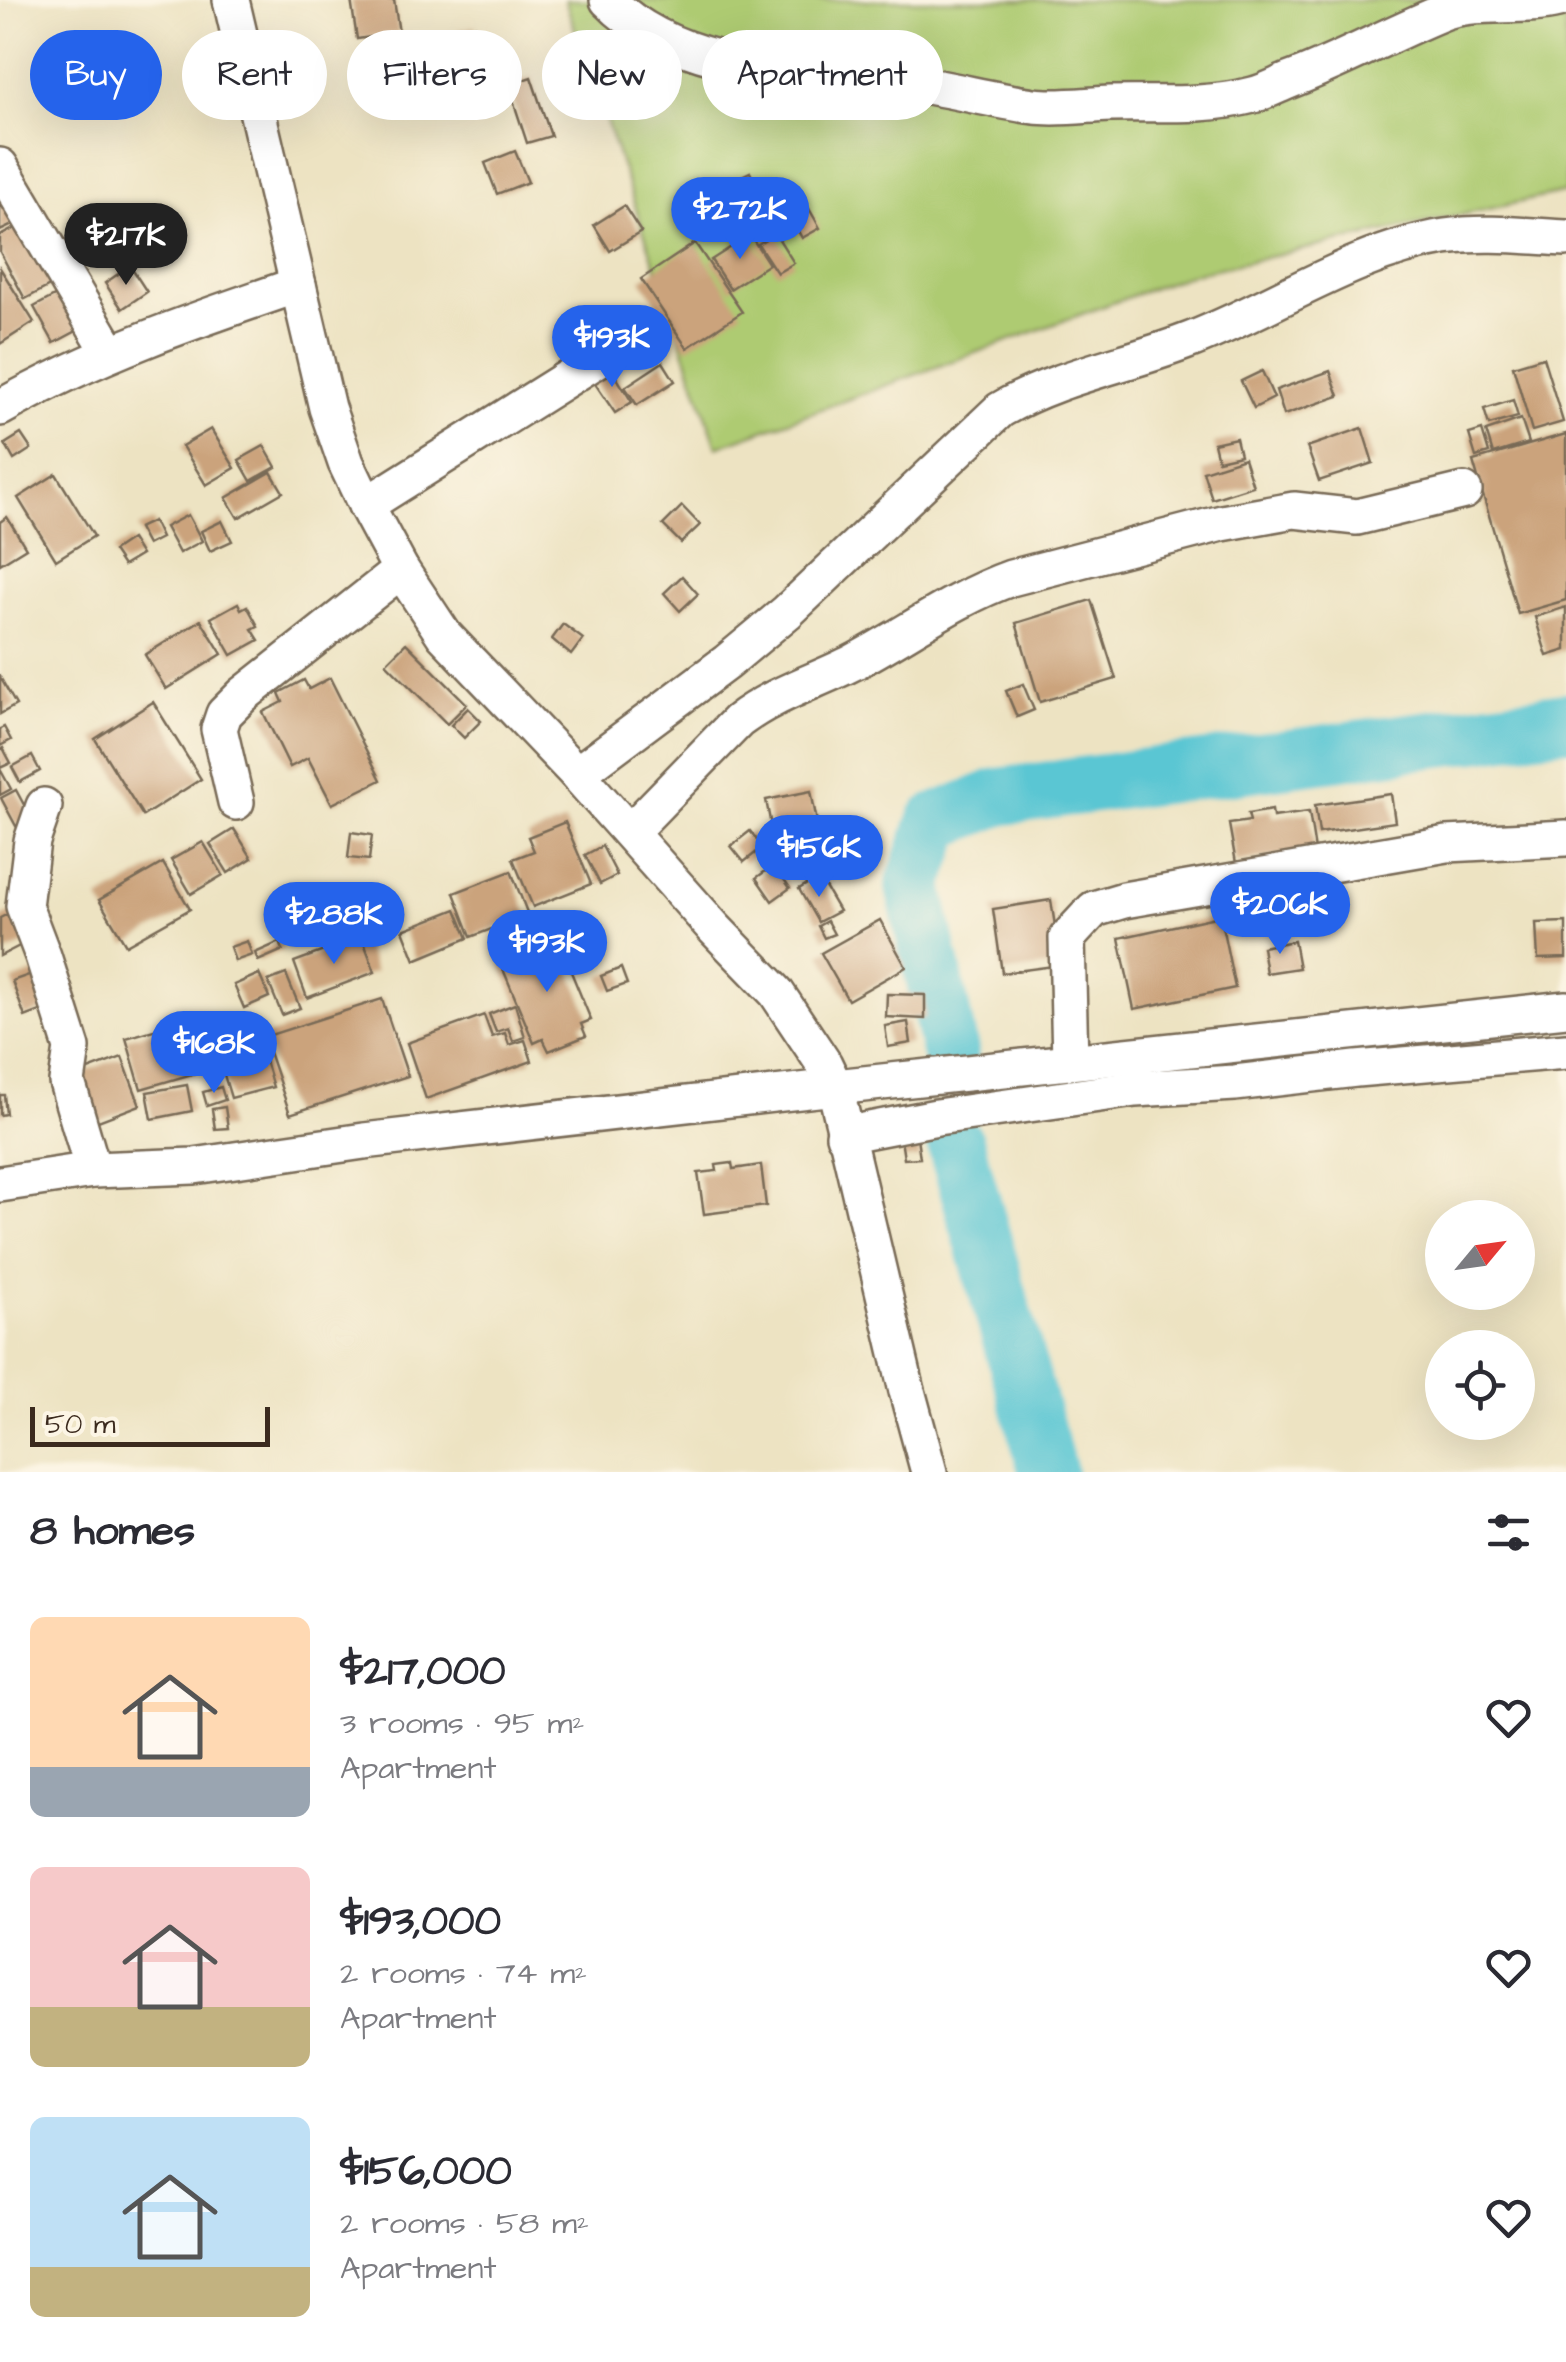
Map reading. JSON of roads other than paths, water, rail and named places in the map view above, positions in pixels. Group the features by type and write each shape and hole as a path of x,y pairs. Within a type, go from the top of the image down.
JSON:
{"street":[{"path":"231,0 327,408 366,506 444,636 577,774 776,992 824,1064 930,1472"},
{"path":"608,0 623,16 653,34 730,61 810,74 902,82 1038,106 1254,95 1450,10 1503,2 1537,6 1558,0"},
{"path":"0,166 110,352"},
{"path":"577,774 727,662 786,612 1000,410 1026,395 1061,380 1188,341 1404,246 1448,236 1566,238"},
{"path":"0,408 62,373 110,352 298,284"},
{"path":"366,506 608,353"},
{"path":"630,832 755,708 848,665 982,589 1011,578 1222,524 1294,510 1341,518 1357,516 1464,491"},
{"path":"236,802 219,729 224,714 401,570"},
{"path":"44,806 32,841 24,906 72,1048 66,1082 93,1170"},
{"path":"1070,1060 1067,938 1094,909 1351,858 1446,844 1566,838"},
{"path":"839,1111 1070,1060 1566,1009"},
{"path":"0,1184 93,1170 194,1166 364,1141 839,1111 937,1118 1135,1089 1250,1082 1566,1051"}],"waterway":[{"path":"950,1051 914,886 936,822 998,797 1566,721"},
{"path":"956,1145 1048,1472"}]}
